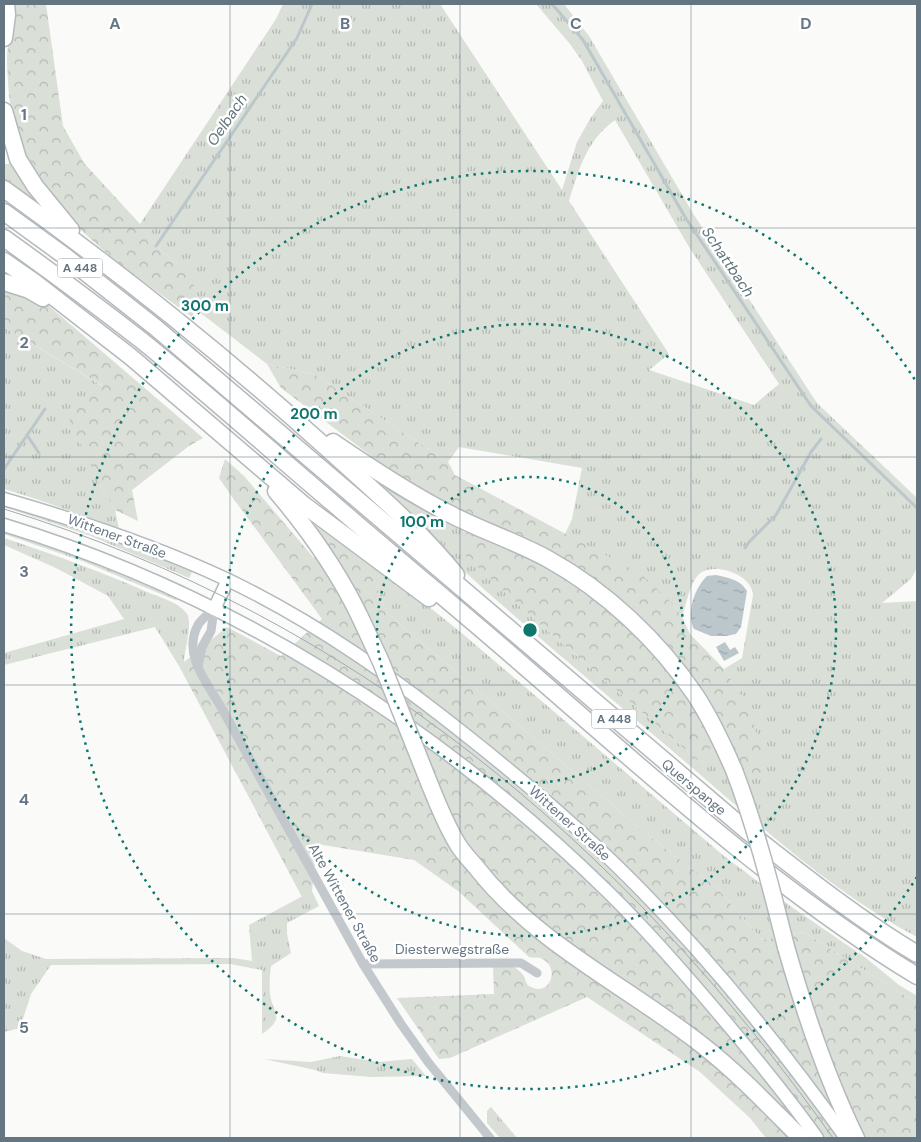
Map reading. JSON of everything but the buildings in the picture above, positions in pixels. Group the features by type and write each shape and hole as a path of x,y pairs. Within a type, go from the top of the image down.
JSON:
{"highway":[{"path":"4,38 7,15 6,4"},
{"path":"4,111 18,159 35,186 68,227 113,270"},
{"path":"4,190 168,312 285,410 441,556 482,606"},
{"name":"A 448","path":"4,212 66,257 155,327 482,606"},
{"name":"A 448","path":"4,238 143,342 523,665"},
{"path":"4,261 90,324 131,357 304,505 523,665"},
{"path":"4,282 29,290 90,324"},
{"path":"285,410 416,495 452,515 548,559 615,606 673,664 697,698 723,747 748,806 802,1002 839,1103 856,1138"},
{"path":"246,455 294,512 335,570 360,617 397,701 445,822 458,845 494,890 519,913 563,948 652,1008 702,1045 750,1086 801,1138"},
{"name":"Querspange","path":"482,606 747,831 814,884 917,954"},
{"name":"Querspange","path":"523,665 735,846 848,931 917,976"}],"main road":[{"name":"Wittener Straße","path":"4,499 111,532 169,554 228,580 306,622 381,670 522,780 562,814 638,887 708,962 750,1012 814,1093 846,1138"},
{"name":"Wittener Straße","path":"4,525 105,561 214,609 299,655 391,713 451,756 555,842 610,893 705,997 789,1098 817,1138"},
{"path":"214,609 228,580"}],"street":[{"name":"Alte Wittener Straße","path":"214,609 198,624 192,642 192,652 204,679 226,715 363,964 422,1054 490,1138"},
{"path":"198,666 202,647 211,631 214,609"},
{"name":"Diesterwegstraße","path":"363,964 521,963 537,974"}],"green space":[{"path":"13,4 46,4 63,126 84,163 140,224 156,246 179,265 192,281 197,293 197,306 192,317 103,250 75,224 50,196 30,166 16,132 9,95 7,57"},
{"path":"283,4 440,4 562,190 577,142 603,101 582,61 536,4 564,4 589,36 694,215 817,403 917,498 917,568 911,579 882,603 917,601 917,937 884,919 853,898 762,828 464,571 384,490 387,487 466,533 463,552 534,619 702,764 710,746 744,699 724,669 742,658 753,595 747,582 741,577 725,570 717,569 702,572 692,586 683,619 675,606 586,545 565,534 572,519 582,468 459,447 448,462 314,374 267,364 198,311 197,293 179,265 156,246 140,224 276,19","holes":["615,120 689,247 779,384 754,405 649,370 669,354 569,201 580,167 590,146 605,128"]},
{"path":"13,161 40,205 4,179 4,164"},
{"path":"4,288 49,306 203,438 189,446 132,490 138,521 115,510 99,483 67,415 103,386 4,327"},
{"path":"4,327 104,387 99,483 115,510 119,528 4,489"},
{"path":"267,364 314,374 448,462 455,475 641,574 675,606 690,634 724,669 744,699 759,739 764,772 750,777 711,746 702,764 534,619 462,552 466,533 474,517 403,480 281,388"},
{"path":"225,459 244,476 314,558 330,539 372,576 387,613 649,836 716,887 762,940 803,932 917,1003 917,1138 766,1138 750,1118 700,1072 587,997 450,1058 439,1059 397,998 494,994 493,967 514,967 522,974 528,985 538,989 544,988 551,979 550,967 540,958 529,957 458,891 414,860 317,844 312,891 302,897 179,666 227,627 281,656 322,619 219,478"},
{"path":"4,505 93,532 193,570 189,578 91,536 4,507"},
{"path":"4,517 87,545 185,586 184,588 87,547 4,519"},
{"path":"318,524 409,591 458,630 724,856 793,908 866,958 899,985 917,996 917,1003 803,932 762,940 716,887 649,836 387,613 372,576 329,540 327,543 315,528"},
{"path":"4,531 84,559 178,599 175,600 82,561 4,534"},
{"path":"4,538 94,570 179,606 189,618 184,663 179,666 155,627 4,665 4,653 124,619 108,596 56,568 4,545"},
{"path":"312,891 319,906 287,923 291,953 271,966 270,994 276,1020 262,1034 262,970 230,964 51,965 31,994 20,1028 4,1032 4,938 22,951 46,959 233,958 252,961 249,925"},
{"path":"340,1056 379,1062 412,1059 426,1076 371,1077 323,1073 264,1059 311,1062"},
{"path":"491,1107 517,1138 500,1138 487,1123 487,1111"}],"water":[{"path":"716,575 737,581 747,591 741,627 736,634 711,636 694,629 691,609 695,594 707,576"},
{"path":"725,642 730,650 735,647 739,653 724,661 716,647"}],"waterway":[{"name":"Oelbach","path":"156,246 297,38 312,4"},
{"name":"Schattbach","path":"552,4 583,40 685,217 811,406 917,508"},
{"name":"Oelbach","path":"4,469 45,409"},
{"path":"27,435 39,453"},
{"path":"745,548 776,515 811,452 821,439"}],"tram line":[{"path":"4,509 131,555 251,611 365,677 471,753 571,838 664,930 752,1031 833,1138"}]}
